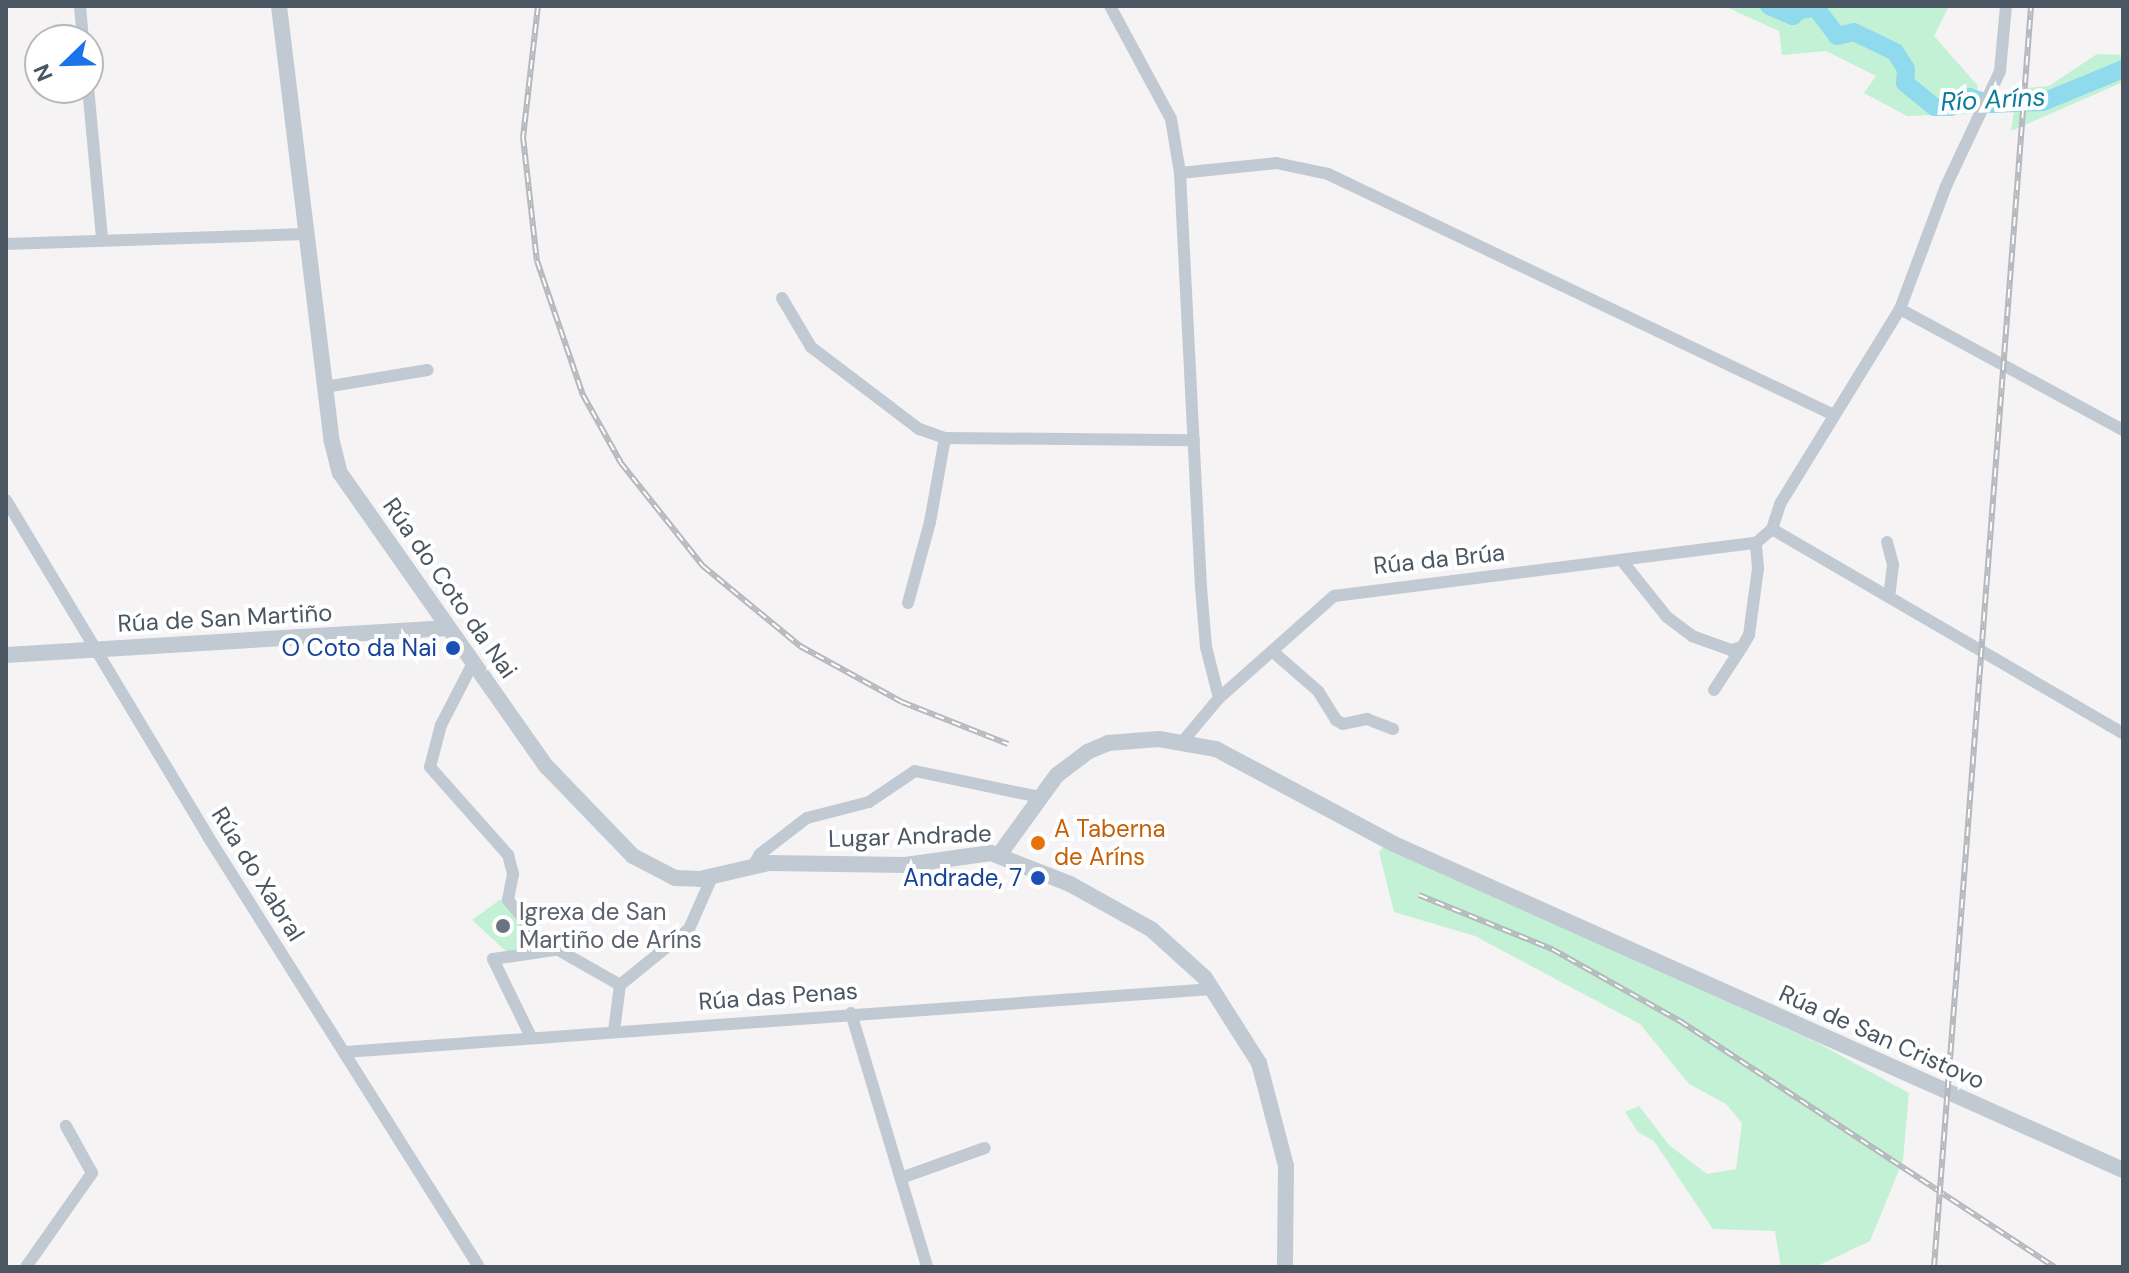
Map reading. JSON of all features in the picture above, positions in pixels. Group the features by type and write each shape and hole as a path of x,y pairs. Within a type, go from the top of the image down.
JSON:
{"street":[{"name":"Rúa do Coto da Nai","path":"279,6 325,387 340,473 473,663 575,799"},
{"path":"1110,6 1171,119 1180,173 1206,647 1219,698"},
{"path":"1714,690 1742,647 1758,568 1756,543 1772,529 1780,504 1900,309 1971,133 2000,71 2006,6"},
{"path":"90,104 102,237"},
{"path":"1180,173 1276,163 1328,174 1834,415"},
{"path":"6,244 102,237 306,234"},
{"path":"782,298 811,347 896,414 945,438 1194,440"},
{"path":"1900,309 2123,430"},
{"path":"325,387 428,370"},
{"path":"908,603 930,522 945,438"},
{"name":"Rúa do Xabral","path":"6,500 95,650 479,1267"},
{"path":"1772,529 2123,733"},
{"path":"1887,542 1893,565 1889,596"},
{"name":"Rúa da Brúa","path":"1184,740 1219,698 1314,609 1350,590 1623,562 1756,543"},
{"path":"1623,562 1656,605 1692,636 1731,650 1742,647"},
{"name":"Rúa de San Martiño","path":"6,655 448,628"},
{"path":"1272,651 1318,691 1336,720 1343,724 1367,719 1393,729"},
{"path":"473,663 441,725 430,767 503,849 513,874 508,900 555,950 620,985"},
{"path":"999,855 1057,775 1108,743 1184,740"},
{"name":"Rúa de San Cristovo","path":"1184,740 1262,770 1394,844 2123,1170"},
{"name":"Lugar Andrade","path":"753,866 760,854 807,818 869,802 915,771 1039,797"},
{"name":"Lugar Andrade","path":"575,799 655,870 683,879 712,877 753,866 905,865 973,853 999,855 1100,899 1185,957 1213,989 1254,1052 1268,1091 1287,1180 1281,1265"},
{"path":"614,1031 620,985 689,929 712,877"},
{"path":"531,1037 493,959 555,950"},
{"name":"Rúa das Penas","path":"345,1052 1213,989"},
{"path":"851,1013 927,1267"},
{"path":"26,1267 92,1173 66,1126"},
{"path":"901,1178 985,1148"}],"green space":[{"path":"1724,6 1949,6 1934,36 1978,86 1972,114 1907,116 1864,93 1876,76 1826,51 1782,55 1779,31"},
{"path":"2097,54 2123,55 2123,82 2011,131 2017,89 2049,86"},
{"path":"1384,846 1816,1042 1909,1093 1903,1160 1870,1241 1815,1267 1781,1267 1775,1231 1713,1229 1654,1141 1638,1132 1625,1112 1639,1106 1669,1145 1707,1174 1736,1169 1742,1123 1726,1104 1689,1084 1640,1024 1475,936 1394,912 1379,852"},
{"path":"501,899 537,942 526,950 507,952 472,920"}],"waterway":[{"name":"Río Aríns","path":"1769,6 1793,16 1799,10 1816,8 1837,36 1854,32 1895,52 1906,69 1905,83 1935,107 1951,107 1969,97 1991,104 2043,102 2123,69"}],"railway":[{"path":"538,6 523,137 537,261 583,395 621,463 703,566 800,646 902,702 1008,744"},
{"path":"1934,1267 2031,6"},
{"path":"1419,895 1552,949 1680,1021 2055,1267"}],"place":[{"name":"O Coto da Nai","path":"453,648"},
{"name":"A Taberna de Aríns","path":"1038,843"},
{"name":"Andrade, 7","path":"1038,878"},
{"name":"Igrexa de San Martiño de Aríns","path":"503,926"}]}
